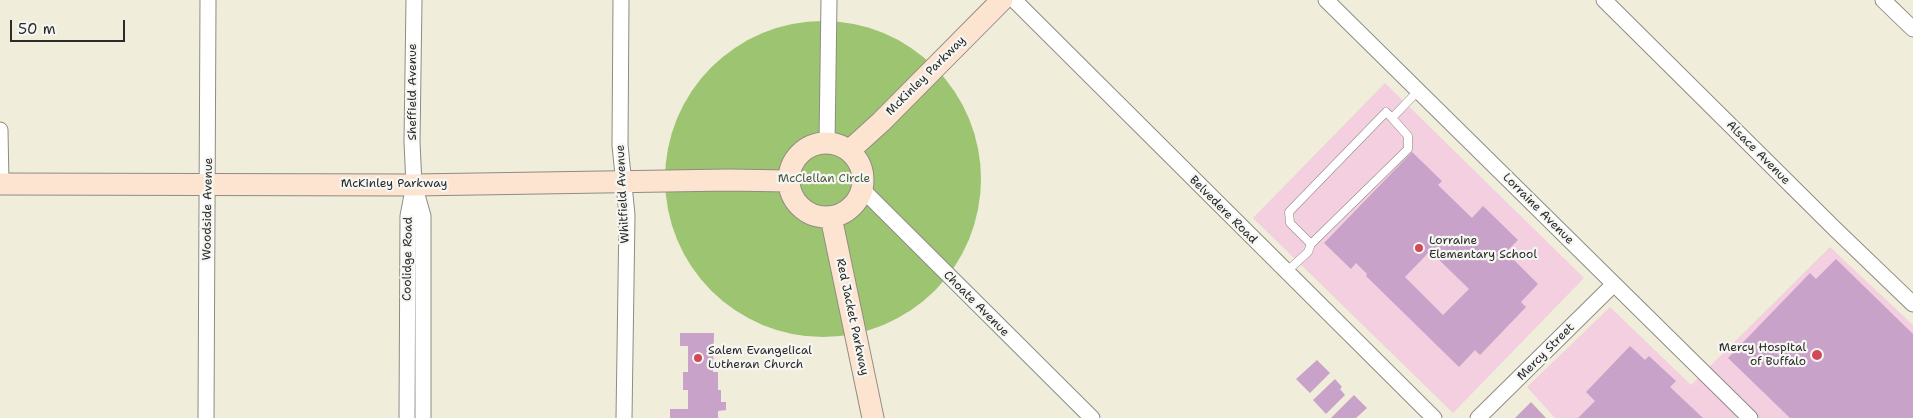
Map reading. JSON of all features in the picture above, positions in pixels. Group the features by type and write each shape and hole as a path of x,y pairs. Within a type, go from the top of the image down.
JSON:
{"street":[{"name":"Woodside Avenue","path":"206,418 208,0"},
{"name":"Sheffield Avenue","path":"414,0 412,142 414,185"},
{"name":"Whitfield Avenue","path":"621,0 620,145 627,215 624,418"},
{"path":"827,142 829,0"},
{"name":"McKinley Parkway","path":"849,151 1002,0"},
{"name":"Belvedere Road","path":"1014,0 1434,418"},
{"name":"Lorraine Avenue","path":"1326,0 1750,418"},
{"name":"Alsace Avenue","path":"1604,0 1913,304"},
{"path":"1883,0 1913,29"},
{"path":"0,130 1,184"},
{"path":"827,142 839,145 849,151 860,165 863,177 862,189 858,198 848,209 831,217 814,216 803,210 791,194 788,181 790,168 799,153 814,144 827,142"},
{"name":"McKinley Parkway","path":"1,184 414,185 788,181"},
{"name":"Coolidge Road","path":"407,418 408,216 414,185"},
{"name":"Coolidge Road","path":"414,185 423,216 423,418"},
{"name":"Choate Avenue","path":"862,189 1092,418"},
{"name":"Red Jacket Parkway","path":"831,217 873,418"},
{"name":"Mercy Street","path":"1478,418 1614,284"}],"lane":[{"path":"1392,118 1418,91"},
{"path":"1286,272 1308,252 1311,244 1408,149 1408,136 1386,112 1289,212 1290,223 1311,244"}],"shaded area":[{"name":"Lorraine Elementary School","path":"1385,83 1584,278 1453,413 1253,218"},
{"name":"Mercy Hospital of Buffalo","path":"1830,247 1913,325 1913,418 1555,418 1527,387 1610,307 1691,385"}],"green space":[{"name":"McClellan Circle","path":"823,21 854,24 883,33 911,48 935,67 954,91 969,119 978,148 981,179 978,210 969,239 954,267 935,291 911,310 883,325 854,334 823,337 792,334 763,325 735,310 711,291 692,267 677,239 668,210 665,179 668,148 677,119 692,91 711,67 735,48 763,33 792,24"}],"building":[{"path":"1412,152 1442,181 1438,185 1472,218 1483,206 1518,240 1506,252 1538,284 1521,302 1526,307 1480,355 1475,350 1459,367 1366,276 1367,274 1356,263 1351,269 1324,243","holes":["1430,251 1469,289 1443,315 1405,277"]},
{"path":"1836,259 1913,334 1913,418 1790,418 1728,358 1810,273 1816,279"},
{"path":"680,333 714,333 713,372 718,372 718,390 721,390 721,402 726,402 726,410 718,411 718,418 670,418 670,409 688,409 688,390 683,390 683,372 688,372 688,346 680,346"},
{"path":"1630,346 1645,360 1649,356 1676,381 1670,387 1703,418 1578,418 1595,401 1586,392"},
{"path":"1317,360 1330,373 1310,393 1296,379"},
{"path":"1335,379 1342,387 1340,389 1345,395 1326,414 1313,400"},
{"path":"1354,395 1367,408 1356,418 1331,418"},
{"path":"1531,402 1546,418 1515,418"}],"place":[{"name":"Lorraine Elementary School","path":"1419,248"},
{"name":"Mercy Hospital of Buffalo","path":"1817,355"},
{"name":"Salem Evangelical Lutheran Church","path":"698,358"}]}
